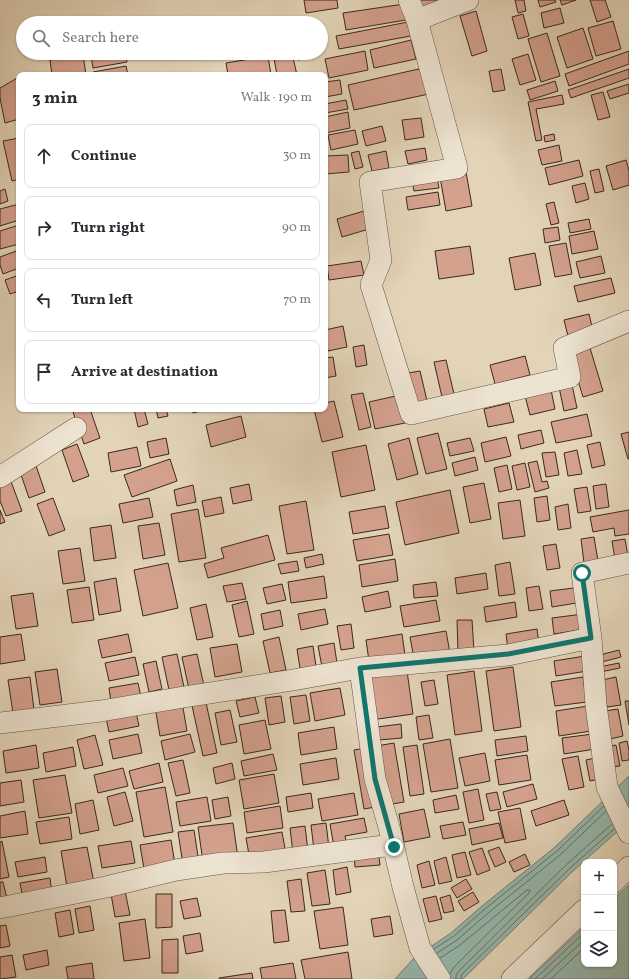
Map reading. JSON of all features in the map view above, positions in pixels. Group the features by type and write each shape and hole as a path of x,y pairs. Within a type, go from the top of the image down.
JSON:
{"street":[{"path":"410,0 417,20 457,168 370,182 381,260 371,285 411,414 570,377 564,348 629,321"},
{"path":"417,20 468,0"},
{"path":"0,477 76,428"},
{"path":"629,563 582,573 591,638 596,704 607,787 629,833"},
{"path":"0,723 101,711 360,668 508,654 591,638"},
{"path":"360,668 375,779 420,948 440,979"},
{"path":"0,908 106,887 176,870 223,863 264,862 384,846 394,847"},
{"path":"617,879 629,867"},
{"path":"512,979 581,913"}],"water":[{"path":"629,776 629,821 587,859 581,859 581,864 463,979 395,979 414,958 451,933 554,848"},
{"path":"629,885 629,979 529,979 581,930 581,967 617,967 617,896"}],"building":[{"path":"304,0 337,0 338,8 306,13"},
{"path":"413,0 447,0 415,10"},
{"path":"515,0 524,0 526,11 518,13"},
{"path":"538,0 555,0 556,2 540,7"},
{"path":"560,0 576,0 562,5"},
{"path":"590,0 605,0 611,17 597,22"},
{"path":"404,4 406,20 346,30 343,13"},
{"path":"560,8 564,23 544,28 541,13"},
{"path":"476,11 487,51 472,56 460,16"},
{"path":"523,14 529,36 518,39 512,17"},
{"path":"613,21 621,49 596,56 588,28"},
{"path":"408,22 411,36 339,49 336,36"},
{"path":"583,28 593,59 567,68 557,37"},
{"path":"547,33 560,76 541,82 528,39"},
{"path":"411,40 416,59 374,68 370,50"},
{"path":"365,51 368,70 329,78 325,60 328,60 328,58"},
{"path":"629,51 629,64 569,86 565,74"},
{"path":"528,54 536,80 520,85 512,59"},
{"path":"50,60 84,60 86,72 52,72"},
{"path":"92,60 127,60 127,62 93,68"},
{"path":"244,60 269,60 271,72 228,72 226,63"},
{"path":"274,60 294,60 296,72 276,72"},
{"path":"126,66 127,72 93,72"},
{"path":"423,68 429,94 354,110 348,85"},
{"path":"501,69 505,90 493,92 489,71"},
{"path":"629,69 629,78 571,98 568,90"},
{"path":"16,79 16,120 5,123 0,98 0,88"},
{"path":"340,80 342,94 328,96 328,82"},
{"path":"555,81 558,91 530,100 527,90"},
{"path":"629,84 629,93 610,99 607,91"},
{"path":"603,92 610,117 598,120 591,95"},
{"path":"562,95 564,104 536,109 542,140 536,141 528,102"},
{"path":"346,100 348,109 328,112 328,103"},
{"path":"348,112 350,128 328,132 328,116"},
{"path":"421,118 424,137 405,140 402,120"},
{"path":"382,126 386,141 366,146 362,131"},
{"path":"355,130 358,144 331,150 328,135"},
{"path":"554,134 555,140 545,142 544,136"},
{"path":"16,139 16,180 12,181 3,141"},
{"path":"559,145 562,161 542,165 538,150"},
{"path":"425,148 427,160 408,164 405,151"},
{"path":"359,151 363,167 355,169 351,153"},
{"path":"386,151 389,168 372,171 368,155"},
{"path":"348,155 349,172 328,174 328,156"},
{"path":"579,160 583,176 549,185 545,168"},
{"path":"626,160 629,171 629,185 613,190 606,166"},
{"path":"599,169 604,191 595,193 590,171"},
{"path":"436,172 439,188 414,191 411,176"},
{"path":"466,172 472,206 446,211 440,177"},
{"path":"585,183 589,199 576,203 572,186"},
{"path":"5,189 8,201 0,204 0,191"},
{"path":"438,192 440,205 408,210 406,197"},
{"path":"554,202 559,223 551,225 546,204"},
{"path":"16,205 16,221 0,226 0,209"},
{"path":"364,211 369,229 342,237 337,219"},
{"path":"589,219 591,229 570,233 568,223"},
{"path":"16,226 16,245 0,249 0,231"},
{"path":"558,227 560,240 545,243 543,229"},
{"path":"594,231 598,249 572,254 569,236"},
{"path":"566,243 572,274 555,277 549,246"},
{"path":"470,246 474,274 439,279 435,251"},
{"path":"16,251 16,269 3,274 0,265 0,257"},
{"path":"535,253 541,285 515,290 509,258"},
{"path":"601,256 605,273 580,278 576,262"},
{"path":"361,261 364,275 329,280 328,266"},
{"path":"16,276 16,292 10,294 5,280"},
{"path":"611,278 615,293 578,302 574,286"},
{"path":"589,314 593,331 568,336 564,320"},
{"path":"343,326 347,347 328,351 328,329"},
{"path":"364,345 367,365 356,367 353,347"},
{"path":"590,348 603,391 583,397 570,354"},
{"path":"525,356 530,375 495,384 490,365"},
{"path":"333,357 336,376 328,377 328,358"},
{"path":"446,360 454,394 442,397 434,362"},
{"path":"420,371 428,405 416,408 408,373"},
{"path":"572,385 577,408 564,411 559,387"},
{"path":"551,390 555,409 530,415 525,396"},
{"path":"363,393 371,427 359,430 351,395"},
{"path":"400,395 405,423 375,429 369,402"},
{"path":"334,401 343,437 322,442 315,412 328,412 328,402"},
{"path":"509,403 514,422 488,427 484,409"},
{"path":"73,412 91,412 100,438 84,444"},
{"path":"135,412 145,412 148,424 138,427"},
{"path":"157,412 167,412 168,416 158,418"},
{"path":"587,414 592,436 556,443 551,422"},
{"path":"241,416 246,437 211,447 206,425"},
{"path":"541,430 544,443 521,449 518,435"},
{"path":"629,432 629,459 628,459 621,434"},
{"path":"438,433 447,469 426,474 417,438"},
{"path":"506,437 511,456 485,462 481,443"},
{"path":"166,438 169,454 150,458 147,442"},
{"path":"409,438 418,474 397,480 388,444"},
{"path":"470,438 474,451 450,456 447,443"},
{"path":"600,442 605,465 592,468 587,445"},
{"path":"77,444 89,476 73,482 62,450"},
{"path":"366,445 375,490 341,497 332,452"},
{"path":"137,447 141,466 111,472 108,453"},
{"path":"577,450 582,474 568,476 564,453"},
{"path":"555,452 559,475 546,477 542,453"},
{"path":"475,457 478,470 455,476 452,463"},
{"path":"170,459 177,481 132,497 124,475"},
{"path":"34,460 45,492 29,498 18,466"},
{"path":"537,461 542,482 547,481 549,488 535,492 528,463"},
{"path":"525,463 530,487 517,490 512,466"},
{"path":"507,465 512,489 499,492 494,468"},
{"path":"10,479 22,511 6,516 0,501 0,482"},
{"path":"484,483 491,519 470,523 463,487"},
{"path":"249,484 252,500 233,504 230,488"},
{"path":"606,484 609,507 596,509 593,486"},
{"path":"193,485 196,502 177,506 174,490"},
{"path":"587,487 591,511 578,513 574,489"},
{"path":"450,490 459,533 405,545 396,502"},
{"path":"547,496 550,520 537,522 534,498"},
{"path":"221,497 224,513 205,517 202,501"},
{"path":"53,498 65,530 49,536 37,504"},
{"path":"149,498 153,517 123,523 119,504"},
{"path":"520,500 525,536 503,539 498,503"},
{"path":"306,501 314,550 287,554 279,506"},
{"path":"568,504 571,528 558,530 555,507"},
{"path":"385,506 389,528 353,534 349,512"},
{"path":"198,509 206,558 179,562 171,514"},
{"path":"0,510 5,522 0,524"},
{"path":"629,510 629,534 615,536 614,528 593,532 590,517"},
{"path":"159,523 165,555 143,559 138,526"},
{"path":"111,525 116,558 94,561 90,528"},
{"path":"389,534 393,555 357,561 353,540"},
{"path":"268,535 275,560 208,578 204,564 224,558 221,548"},
{"path":"594,537 598,561 584,563 581,539"},
{"path":"625,539 629,563 616,565 612,541"},
{"path":"556,544 560,568 547,570 543,546"},
{"path":"80,548 85,581 63,584 58,551"},
{"path":"322,554 324,564 306,568 304,558"},
{"path":"395,559 398,581 362,587 359,565"},
{"path":"297,561 299,571 281,574 278,564"},
{"path":"510,562 515,594 499,596 495,565"},
{"path":"168,563 178,608 143,616 134,570"},
{"path":"486,573 488,589 457,594 455,578"},
{"path":"324,576 327,598 291,603 288,582"},
{"path":"116,578 121,611 99,615 94,582"},
{"path":"436,582 438,596 414,598 413,585"},
{"path":"242,583 246,599 227,602 223,586"},
{"path":"282,584 286,600 267,604 263,588"},
{"path":"539,586 543,609 529,611 526,588"},
{"path":"89,587 94,620 72,623 67,590"},
{"path":"581,587 583,602 552,607 550,591"},
{"path":"388,591 391,607 365,612 362,597"},
{"path":"33,593 38,626 16,629 11,596"},
{"path":"436,600 440,621 404,627 400,606"},
{"path":"247,601 254,634 239,637 232,605"},
{"path":"515,602 517,617 486,622 484,607"},
{"path":"206,604 213,637 197,640 190,608"},
{"path":"325,609 328,624 301,630 298,614"},
{"path":"280,610 283,626 264,630 261,614"},
{"path":"583,614 585,629 554,634 552,618"},
{"path":"457,620 472,620 474,651 458,652"},
{"path":"351,624 354,648 341,650 337,626"},
{"path":"537,629 539,645 508,650 506,634"},
{"path":"446,631 450,653 414,659 410,637"},
{"path":"21,634 25,660 0,664 0,637"},
{"path":"128,634 132,652 102,658 98,640"},
{"path":"402,634 405,655 369,661 366,640"},
{"path":"279,637 286,670 270,673 263,641"},
{"path":"334,643 338,670 323,672 318,646"},
{"path":"237,644 242,672 215,677 210,648"},
{"path":"313,646 317,673 301,675 297,649"},
{"path":"619,650 621,657 598,663 596,656"},
{"path":"177,654 184,687 169,690 162,657"},
{"path":"197,654 204,686 189,689 182,657"},
{"path":"585,656 587,671 556,676 554,661"},
{"path":"135,657 139,675 109,681 105,663"},
{"path":"156,661 162,689 149,692 143,664"},
{"path":"619,663 620,668 600,672 599,667"},
{"path":"513,667 521,727 494,731 486,671"},
{"path":"57,669 62,702 40,705 35,672"},
{"path":"407,671 413,714 371,720 364,676"},
{"path":"474,671 482,731 455,735 447,675"},
{"path":"30,677 34,710 13,713 8,680"},
{"path":"583,677 587,702 555,706 551,682"},
{"path":"616,677 621,705 607,707 602,680"},
{"path":"434,680 438,704 425,706 421,682"},
{"path":"138,683 141,697 111,702 109,688"},
{"path":"340,688 345,715 315,721 310,693"},
{"path":"306,695 310,721 294,724 290,697"},
{"path":"281,696 285,722 269,725 265,698"},
{"path":"255,697 259,713 240,717 236,701"},
{"path":"205,698 217,753 203,756 191,701"},
{"path":"625,701 629,701 629,725"},
{"path":"182,702 187,731 160,736 155,707"},
{"path":"588,706 591,731 559,736 556,711"},
{"path":"135,707 139,726 109,732 105,713"},
{"path":"618,709 623,736 610,739 605,711"},
{"path":"230,710 237,742 221,745 215,713"},
{"path":"429,715 433,738 419,740 416,717"},
{"path":"265,720 271,749 244,754 239,725"},
{"path":"401,724 402,738 379,740 377,727"},
{"path":"334,727 337,749 301,755 298,733"},
{"path":"138,734 142,753 113,759 109,740"},
{"path":"190,734 195,752 165,760 161,741"},
{"path":"593,734 595,749 564,754 562,738"},
{"path":"95,735 103,765 84,769 77,740"},
{"path":"526,736 528,751 497,756 495,740"},
{"path":"450,739 458,788 431,792 423,744"},
{"path":"627,741 629,760 622,761 619,743"},
{"path":"394,743 404,802 364,809 354,750"},
{"path":"36,745 39,768 6,773 3,751"},
{"path":"417,745 424,794 410,796 403,747"},
{"path":"616,745 620,766 610,767 606,747"},
{"path":"73,747 76,766 46,772 43,753"},
{"path":"485,753 490,781 465,786 459,758"},
{"path":"273,754 277,770 244,776 241,761"},
{"path":"527,755 531,780 499,785 495,760"},
{"path":"578,756 584,787 569,790 562,759"},
{"path":"336,758 339,779 303,785 300,764"},
{"path":"595,758 599,779 590,781 586,760"},
{"path":"183,760 190,793 176,796 168,763"},
{"path":"159,763 163,782 134,789 129,771"},
{"path":"232,763 235,779 216,784 213,768"},
{"path":"123,768 128,786 98,793 94,775"},
{"path":"274,774 279,803 244,809 239,780"},
{"path":"65,775 72,813 39,818 33,780"},
{"path":"21,780 24,802 0,806 0,783"},
{"path":"533,784 537,799 507,807 503,792"},
{"path":"165,787 173,832 144,837 136,792"},
{"path":"478,789 484,820 469,823 463,792"},
{"path":"125,792 133,821 114,826 107,797"},
{"path":"497,792 501,809 490,811 486,794"},
{"path":"311,793 313,808 288,812 286,797"},
{"path":"354,793 358,815 322,821 318,799"},
{"path":"456,795 459,809 435,813 433,800"},
{"path":"207,797 211,821 180,826 176,802"},
{"path":"228,797 231,816 215,819 212,800"},
{"path":"93,800 99,830 80,834 75,804"},
{"path":"564,800 569,815 536,826 531,811"},
{"path":"280,806 283,828 247,833 244,812"},
{"path":"520,808 526,839 505,843 498,812"},
{"path":"424,809 430,837 404,842 399,814"},
{"path":"25,811 28,834 0,838 0,816"},
{"path":"69,817 72,839 40,844 36,822"},
{"path":"364,818 367,832 345,836 347,845 334,847 330,824"},
{"path":"463,822 466,835 443,839 440,826"},
{"path":"233,823 238,858 203,862 198,827"},
{"path":"326,823 329,848 314,850 311,825"},
{"path":"499,823 503,838 472,845 469,829"},
{"path":"305,826 308,851 293,853 290,828"},
{"path":"194,830 199,863 183,865 178,832"},
{"path":"282,832 286,854 250,860 246,838"},
{"path":"171,840 175,864 144,869 140,845"},
{"path":"2,841 9,877 0,879 0,842"},
{"path":"131,841 135,863 102,868 98,846"},
{"path":"87,847 94,883 67,887 61,851"},
{"path":"499,847 506,862 495,867 488,851"},
{"path":"482,848 490,870 477,875 469,852"},
{"path":"378,850 380,865 355,867 354,852"},
{"path":"465,852 471,875 457,878 452,855"},
{"path":"525,854 530,865 514,872 509,862"},
{"path":"45,857 47,872 18,877 15,862"},
{"path":"446,857 452,881 439,884 434,861"},
{"path":"429,861 435,885 422,888 417,865"},
{"path":"347,867 351,892 336,895 333,870"},
{"path":"325,870 330,904 312,906 307,873"},
{"path":"50,878 52,894 23,899 20,883"},
{"path":"301,879 305,911 291,912 287,881"},
{"path":"466,879 472,889 457,898 451,888"},
{"path":"0,882 3,882 8,903 0,905"},
{"path":"125,891 130,915 115,917 111,894"},
{"path":"473,892 479,902 464,911 458,901"},
{"path":"156,894 172,894 172,927 156,928"},
{"path":"450,895 454,911 444,913 440,898"},
{"path":"436,896 442,919 429,922 423,899"},
{"path":"197,898 201,916 184,919 180,901"},
{"path":"90,906 94,930 79,933 75,909"},
{"path":"343,907 348,945 320,949 314,911"},
{"path":"70,910 74,934 59,937 55,913"},
{"path":"285,910 289,941 274,943 271,911"},
{"path":"390,916 393,934 374,937 371,919"},
{"path":"145,919 150,958 124,961 119,923"},
{"path":"6,925 10,946 0,948 0,926"},
{"path":"200,933 203,951 186,954 183,936"},
{"path":"178,939 178,973 162,973 162,940"},
{"path":"47,950 49,965 26,970 23,955"},
{"path":"348,952 352,979 305,979 301,960"},
{"path":"12,955 16,977 0,979 0,957"},
{"path":"92,963 94,979 68,979 66,967"},
{"path":"293,963 296,979 262,979 260,968"},
{"path":"252,973 253,979 219,979 219,978"}],"route":[{"path":"394,847 375,779 360,668 508,654 591,638 582,573"}]}
